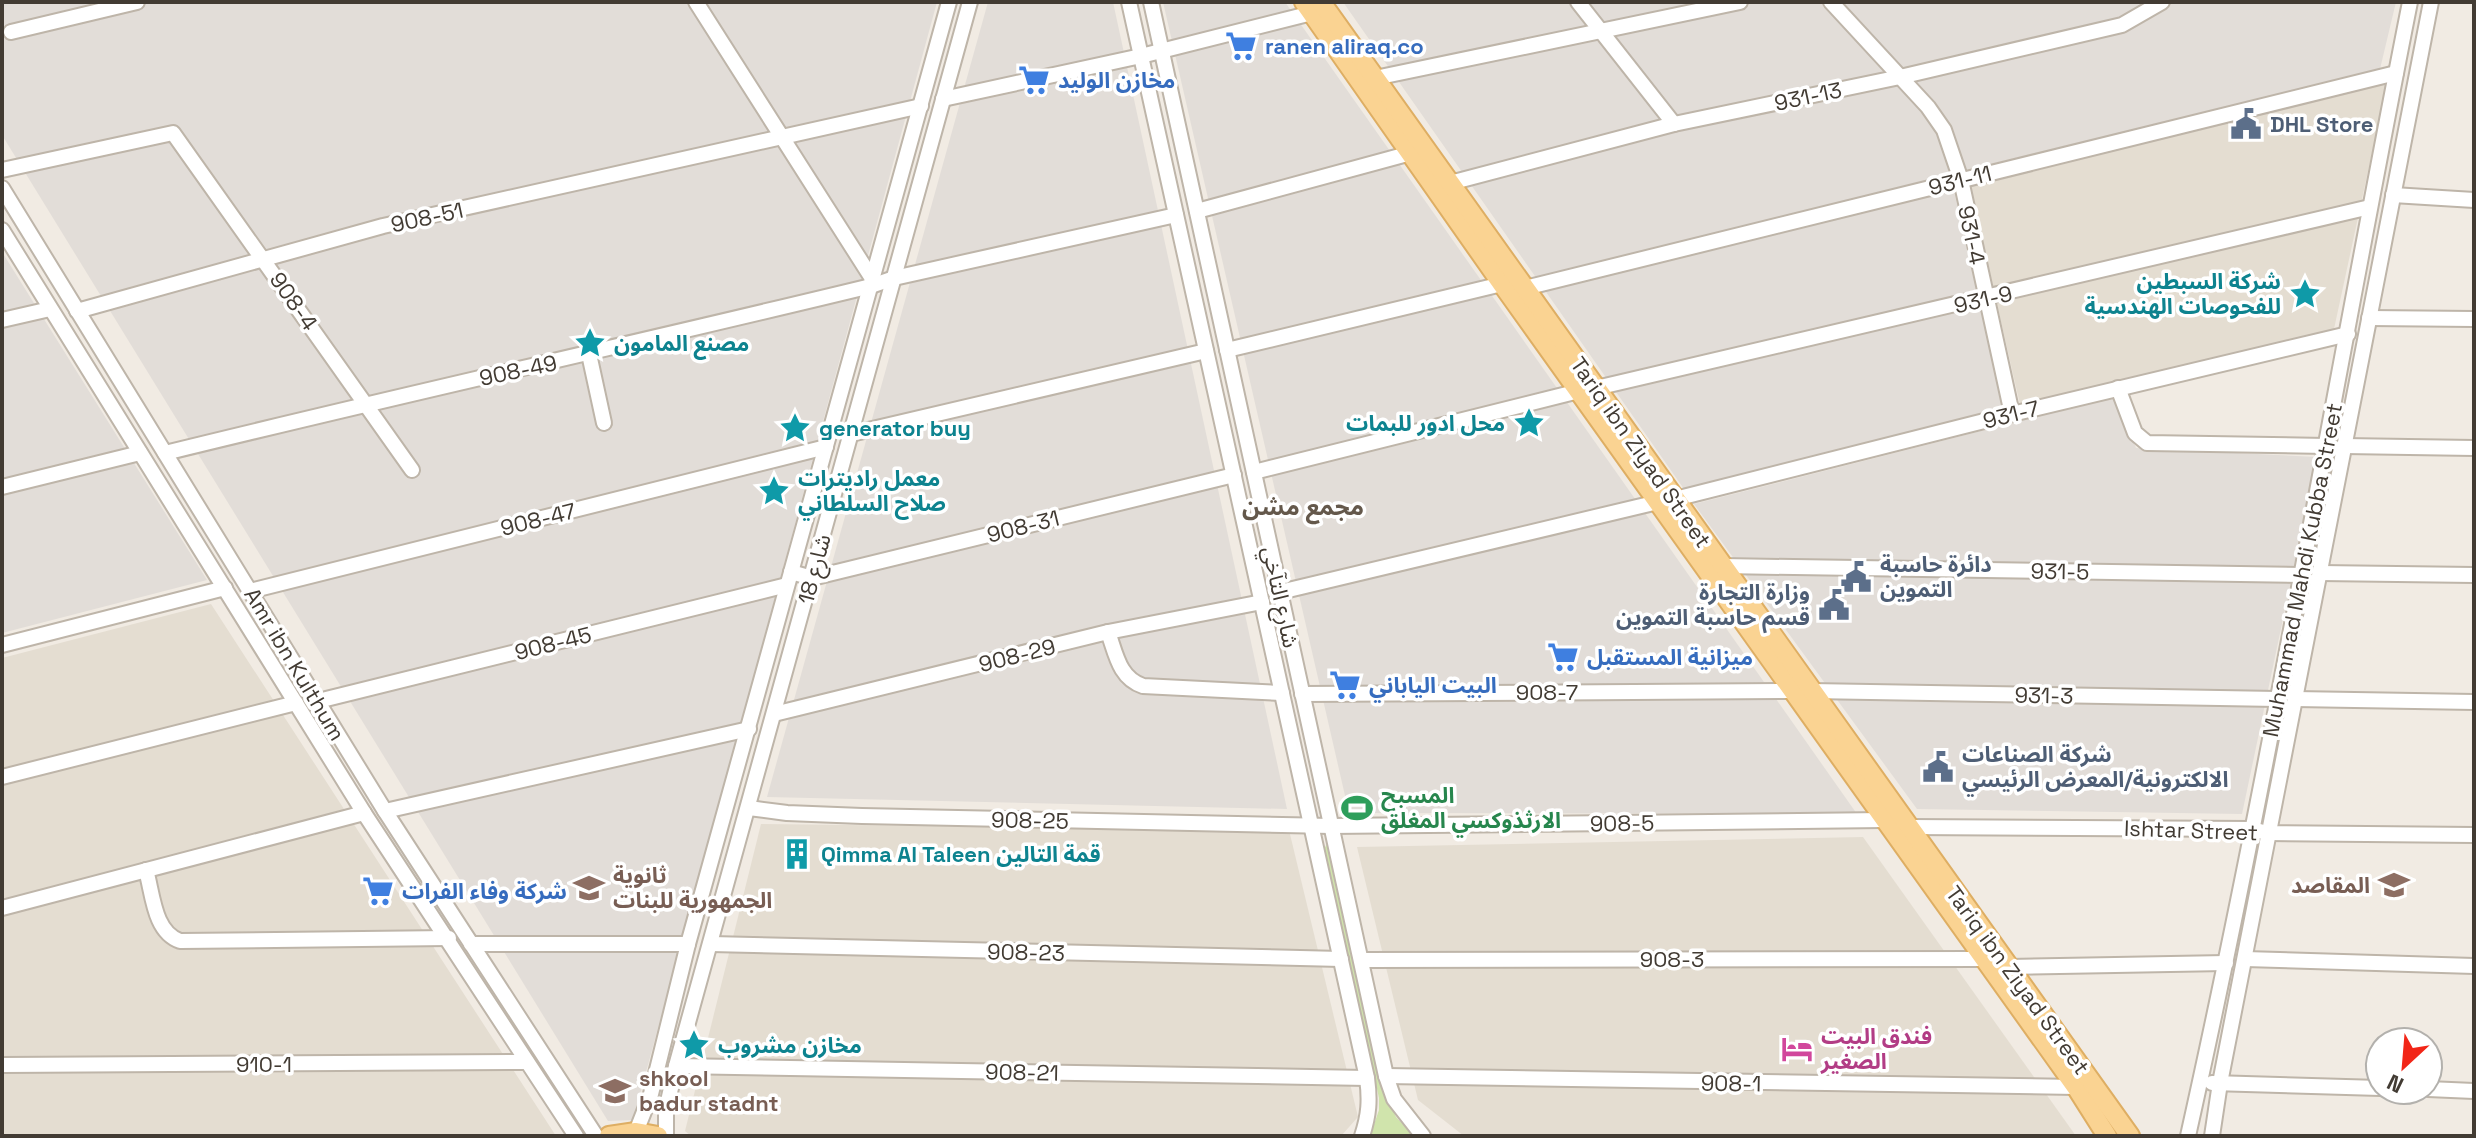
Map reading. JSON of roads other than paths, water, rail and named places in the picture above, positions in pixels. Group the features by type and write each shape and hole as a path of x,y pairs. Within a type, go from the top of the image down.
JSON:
{"main road":[{"name":"Tariq ibn Ziyad Street","path":"1312,6 1375,78 1525,288 1587,390"},
{"name":"Tariq ibn Ziyad Street","path":"1312,6 1502,284 1587,390 1801,691 1909,827 2130,1136"},
{"name":"Tariq ibn Ziyad Street","path":"1667,501 1722,566 1884,820 2076,1087 2107,1136"},
{"path":"609,1136 636,1132 658,1136"}],"street":[{"path":"11,32 137,2"},
{"path":"698,2 872,283"},
{"name":"شارع 18","path":"636,1132 651,1094 688,944 949,2"},
{"name":"شارع 18","path":"666,1136 666,1110 676,1066 970,2"},
{"name":"شارع التآخي","path":"1129,2 1367,1078 1370,1101 1362,1136"},
{"name":"شارع التآخي","path":"1151,2 1386,1076 1394,1099 1423,1136"},
{"path":"1578,2 1674,124"},
{"path":"1375,78 1740,2"},
{"name":"931-4","path":"1831,2 1938,118 1961,180 2012,414"},
{"name":"931-13","path":"1450,183 1674,124 1900,77 2122,25 2162,2"},
{"name":"Muhammad Mahdi Kubba Street","path":"2188,1136 2226,963 2410,2"},
{"name":"Muhammad Mahdi Kubba Street","path":"2212,1136 2268,833 2431,2"},
{"path":"943,99 1162,51 1312,6"},
{"name":"931-11","path":"1525,288 2396,73"},
{"name":"908-51","path":"77,311 383,226 921,106"},
{"name":"908-4","path":"2,170 173,133 412,470"},
{"path":"1197,211 1411,153"},
{"name":"Amr ibn Kulthum","path":"2,188 385,811 596,1136"},
{"path":"2393,195 2474,200"},
{"name":"931-9","path":"1254,472 1587,390 2370,207"},
{"name":"908-49","path":"165,453 589,354 872,283 1176,215"},
{"name":"Amr ibn Kulthum","path":"2,230 364,813 576,1136"},
{"path":"19,257 39,248"},
{"path":"2359,273 2377,281"},
{"path":"1227,350 1502,284"},
{"path":"2,320 50,309"},
{"path":"2369,318 2474,319"},
{"name":"931-7","path":"1280,592 1667,501 2348,334"},
{"path":"851,434 1206,351"},
{"path":"589,354 604,423"},
{"path":"2118,388 2135,433 2147,443 2326,446"},
{"path":"1221,415 1240,410"},
{"path":"2344,446 2474,448"},
{"name":"908-47","path":"250,591 826,447"},
{"path":"2,487 140,453"},
{"name":"908-31","path":"812,578 1234,475"},
{"name":"931-5","path":"1722,566 2301,575"},
{"path":"2320,573 2474,575"},
{"path":"789,579 812,578"},
{"name":"908-45","path":"318,701 789,579"},
{"path":"2,645 225,588"},
{"name":"908-29","path":"774,714 1108,632 1262,602"},
{"path":"1108,632 1123,672 1131,682 1143,686 1282,693"},
{"path":"2287,651 2304,654"},
{"name":"908-7","path":"1302,694 1801,691"},
{"name":"931-3","path":"1801,691 2277,699"},
{"path":"2295,699 2474,702"},
{"path":"2,777 296,703"},
{"path":"385,811 749,729"},
{"name":"908-25","path":"727,808 862,816 1311,825"},
{"path":"2,908 364,813"},
{"name":"908-5","path":"1311,825 1884,820"},
{"name":"Ishtar Street","path":"1909,827 2251,829 2268,833 2474,835"},
{"path":"146,870 162,930 180,941 444,938 688,944"},
{"name":"908-23","path":"711,944 1341,959"},
{"name":"908-3","path":"1361,960 1984,959"},
{"path":"2245,959 2474,966"},
{"path":"2009,967 2226,963"},
{"path":"2222,980 2241,983"},
{"name":"910-1","path":"2,1065 527,1062"},
{"name":"908-21","path":"676,1066 1367,1078"},
{"name":"908-1","path":"1386,1076 2076,1087"},
{"path":"2200,1083 2364,1088"},
{"path":"2444,1090 2474,1091"}],"place":[{"name":"ranen aliraq.co","path":"1241,46"},
{"name":"مخازن الوليد","path":"1034,80"},
{"name":"DHL Store","path":"2246,124"},
{"name":"شركة السبطين للفحوصات الهندسية","path":"2305,294"},
{"name":"مصنع المامون","path":"590,343"},
{"name":"محل ادور للبمات","path":"1529,423"},
{"name":"generator buy","path":"795,428"},
{"name":"معمل راديترات صلاح السلطاني","path":"774,491"},
{"name":"دائرة حاسبة التموين","path":"1856,577"},
{"name":"وزارة التجارة قسم حاسبة التموين","path":"1834,605"},
{"name":"ميزانية المستقبل","path":"1563,657"},
{"name":"البيت الياباني","path":"1345,685"},
{"name":"شركة الصناعات الالكترونية/المعرض الرئيسي","path":"1938,767"},
{"name":"المسبح الارثذوكسي المغلق","path":"1357,808"},
{"name":"Qimma Al Taleen قمة التالين","path":"797,854"},
{"name":"المقاصد","path":"2394,885"},
{"name":"ثانوية الجمهورية للبنات","path":"589,888"},
{"name":"شركة وفاء الفرات","path":"378,891"},
{"name":"مخازن مشروب","path":"694,1045"},
{"name":"فندق البيت الصغير","path":"1797,1049"},
{"name":"shkool badur stadnt","path":"615,1091"}],"district":[{"name":"مجمع مشن","path":"1303,507"}]}
